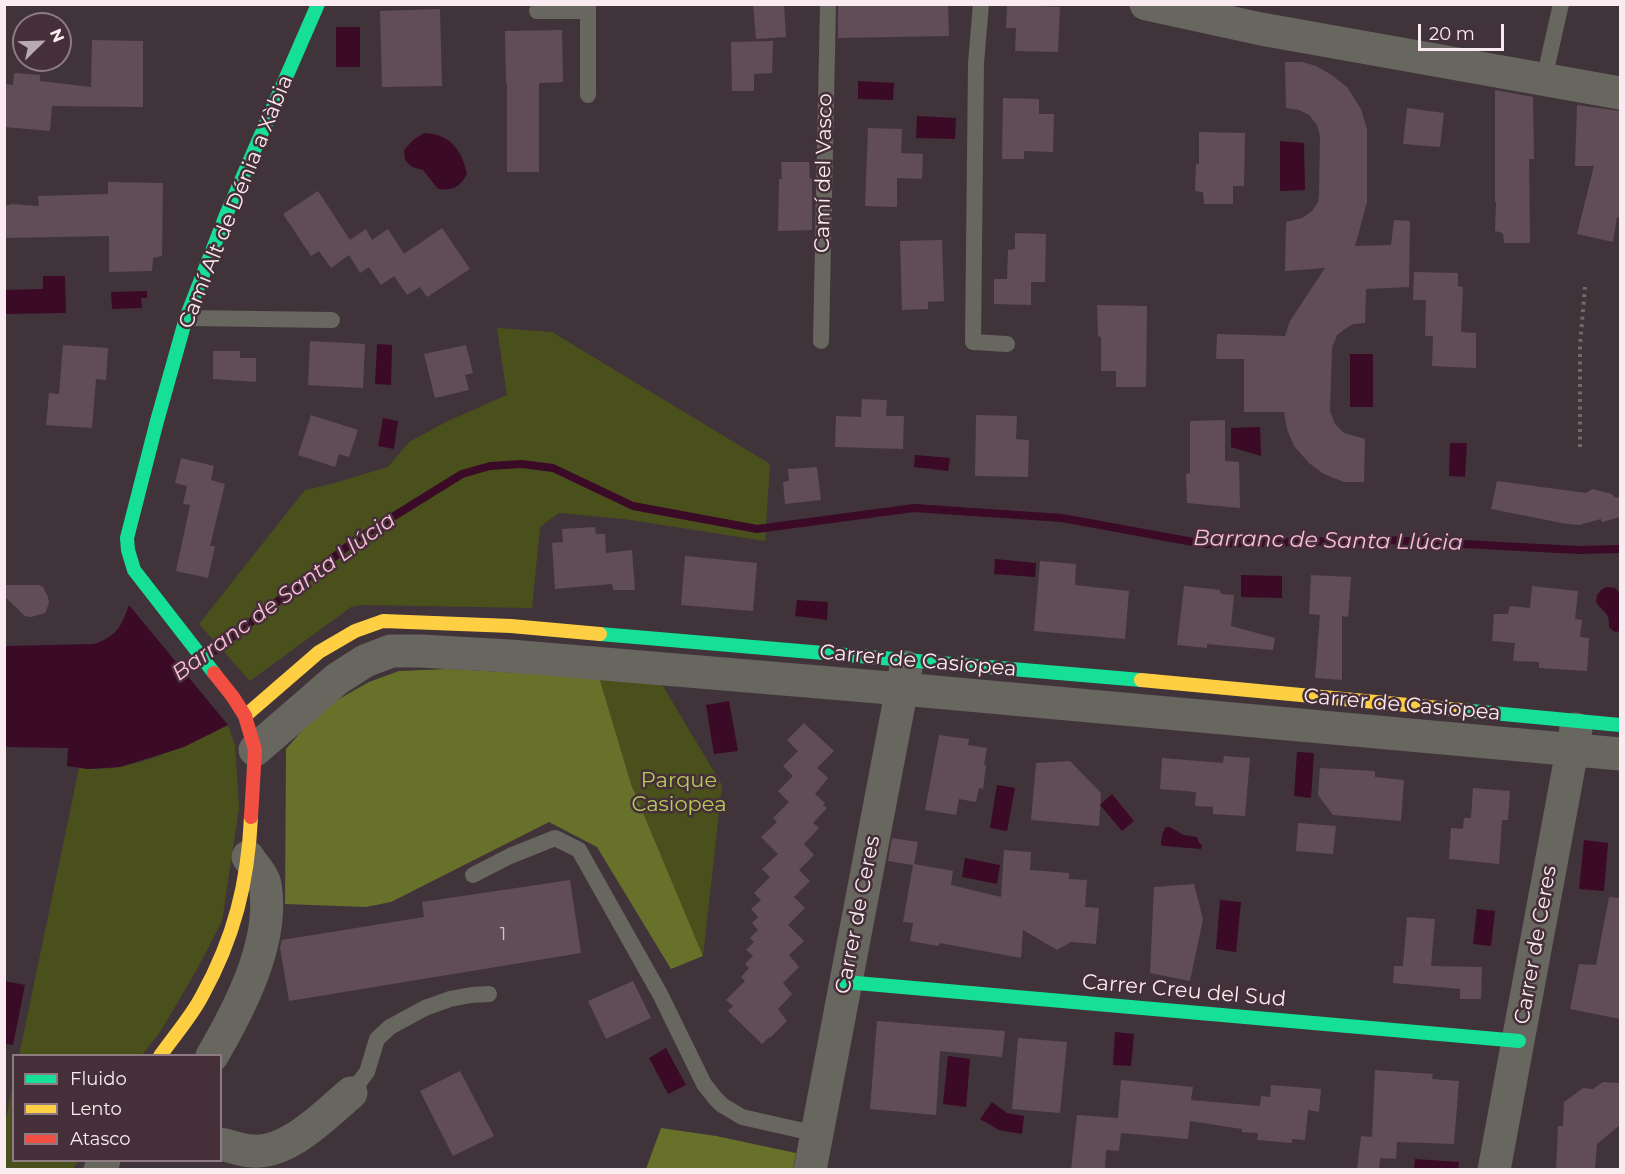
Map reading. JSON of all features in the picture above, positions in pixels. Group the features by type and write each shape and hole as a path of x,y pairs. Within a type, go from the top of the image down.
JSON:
{"street":[{"name":"Camí Alt de Dénia a Xàbia","path":"161,1054 201,998 222,956 238,908 250,840 255,750 245,716 233,697 134,570 126,545 128,531 186,318 226,215 318,4"},
{"path":"1164,6 1261,29 1620,93"},
{"name":"Carrer de Casiopea","path":"245,716 319,652 355,631 383,621 511,626 905,674 1574,735 1620,754"},
{"name":"Carrer de Casiopea","path":"255,750 337,679 365,661 391,651 905,674"},
{"name":"Carrer de Ceres","path":"810,1170 905,674"},
{"name":"Carrer de Casiopea","path":"1574,735 1620,725"},
{"name":"Carrer de Ceres","path":"1494,1170 1574,735"},
{"path":"213,1054 245,994 256,966 265,927 265,882 248,856"},
{"name":"Carrer Creu del Sud","path":"845,982 1519,1041"},
{"path":"222,1144 252,1151 273,1160 285,1145 351,1093"}],"lane":[{"name":"Camí del Vasco","path":"821,341 828,4"},
{"path":"981,4 976,63 973,342 1007,344"},
{"path":"1544,79 1561,4"},
{"path":"537,10 588,8 588,95"},
{"path":"186,318 332,320"},
{"path":"473,875 510,856 555,838 579,850 660,994 704,1084 715,1098 722,1106 742,1117 817,1134"},
{"path":"351,1093 367,1072 377,1038 390,1027 425,1008 450,999 489,994"}],"path":[{"path":"1580,447 1580,346 1585,287"}],"green space":[{"path":"497,328 552,332 770,464 765,541 624,519 559,513 540,527 532,608 363,605 351,607 250,681 199,624 305,490 388,467 409,442 448,421 507,395"},
{"path":"448,669 599,677 631,784 703,956 671,969 597,847 549,822 391,902 366,907 285,904 286,749 307,725 332,703 369,682 399,671"},
{"name":"Parque Casiopea","path":"599,677 661,683 722,785 703,956 631,784"},
{"path":"228,725 235,745 239,808 222,921 195,973 160,1032 143,1054 19,1054 79,768 98,769 136,763 193,742"},
{"path":"12,1087 12,1162 77,1162 73,1169 5,1169 5,1125"},
{"path":"661,1128 716,1136 796,1153 793,1169 646,1169"}],"shaded area":[{"path":"336,27 360,27 360,67 336,67"},
{"path":"858,81 894,83 893,100 858,99"},
{"path":"917,116 956,118 955,139 916,138"},
{"path":"424,133 441,136 458,151 467,174 455,187 438,189 423,170 412,167 405,160 404,150"},
{"path":"1280,141 1304,143 1305,190 1280,191"},
{"path":"43,276 65,276 66,313 5,314 5,290 43,289"},
{"path":"147,291 147,298 141,298 142,308 112,309 111,292"},
{"path":"377,344 392,345 391,385 375,384"},
{"path":"1350,354 1373,354 1373,407 1350,407"},
{"path":"383,418 398,421 394,449 378,446"},
{"path":"1260,427 1261,456 1231,447 1231,428"},
{"path":"1450,443 1467,443 1465,477 1449,476"},
{"path":"915,455 950,458 948,471 914,467"},
{"path":"995,559 1036,563 1035,577 994,574"},
{"path":"1241,575 1282,576 1282,598 1241,597"},
{"path":"1607,587 1615,588 1620,593 1620,631 1618,632 1609,627 1607,615 1596,602 1597,595"},
{"path":"797,600 828,602 827,620 795,616"},
{"path":"129,605 228,725 184,747 120,767 88,769 67,766 68,748 5,747 5,646 94,644 108,638 117,630"},
{"path":"729,701 738,751 714,754 706,705"},
{"path":"1297,752 1314,753 1311,798 1294,796"},
{"path":"997,785 1015,788 1007,831 990,828"},
{"path":"1112,794 1134,821 1122,831 1100,805"},
{"path":"1166,827 1184,835 1197,837 1202,846 1201,849 1161,845"},
{"path":"1584,840 1608,843 1604,891 1579,889"},
{"path":"965,858 1000,865 997,884 962,877"},
{"path":"1220,900 1241,902 1236,952 1216,949"},
{"path":"1477,909 1495,911 1491,946 1473,944"},
{"path":"4,981 25,985 13,1045 5,1044"},
{"path":"1115,1032 1134,1034 1131,1066 1113,1065"},
{"path":"666,1048 686,1085 668,1094 649,1058"},
{"path":"948,1056 970,1059 966,1107 943,1104"},
{"path":"992,1102 1007,1113 1024,1116 1022,1134 999,1130 980,1119"},
{"path":"1415,1159 1459,1162 1458,1169 1414,1169"}],"building":[{"path":"753,4 784,4 786,37 756,39"},
{"path":"838,4 948,4 949,36 838,38"},
{"path":"1007,5 1060,7 1058,52 1015,51 1016,28 1006,28"},
{"path":"440,9 442,86 382,87 380,11"},
{"path":"562,30 563,82 539,83 539,172 507,172 505,31"},
{"path":"92,40 143,41 143,107 52,106 50,131 4,127 4,84 13,85 14,73 40,75 40,81 91,87"},
{"path":"773,41 772,73 754,74 754,91 732,91 731,42"},
{"path":"1285,62 1302,62 1316,66 1330,74 1347,87 1361,109 1367,129 1367,202 1355,246 1391,245 1394,220 1410,221 1409,287 1366,289 1365,323 1353,324 1337,335 1332,348 1330,411 1335,424 1344,433 1365,439 1364,482 1344,482 1324,474 1309,463 1294,446 1287,429 1284,412 1244,412 1244,359 1216,359 1217,334 1285,336 1290,321 1325,268 1285,271 1286,222 1302,218 1312,211 1318,202 1320,136 1317,125 1309,115 1299,110 1286,108"},
{"path":"1495,90 1533,97 1534,159 1529,159 1530,243 1504,243 1503,233 1495,231"},
{"path":"1003,98 1039,99 1039,114 1054,114 1053,152 1024,151 1024,159 1002,159"},
{"path":"1577,105 1620,111 1620,218 1617,217 1613,242 1577,234 1594,166 1575,166"},
{"path":"1407,108 1444,113 1440,147 1403,144"},
{"path":"868,128 902,129 901,153 923,154 922,179 897,178 897,207 865,206"},
{"path":"1199,132 1245,133 1244,186 1233,186 1233,204 1204,204 1203,192 1195,191 1196,164 1199,164"},
{"path":"781,162 809,162 810,179 812,178 812,230 778,231"},
{"path":"108,182 163,183 162,256 153,258 152,271 109,272 109,236 4,238 4,206 10,204 39,206 38,196 108,194"},
{"path":"318,191 350,240 366,229 372,240 388,229 404,254 442,228 470,269 427,297 420,287 407,295 394,276 381,285 369,267 360,273 349,255 331,268 319,251 311,256 283,214"},
{"path":"1015,233 1046,234 1045,282 1031,282 1031,305 994,304 994,279 1007,279 1008,250 1015,249"},
{"path":"942,240 944,301 928,302 928,309 902,310 900,241"},
{"path":"1414,272 1458,273 1458,286 1463,287 1461,332 1476,333 1476,368 1432,366 1433,336 1425,336 1426,300 1413,300"},
{"path":"1097,305 1147,306 1146,387 1116,387 1116,371 1101,371 1101,337 1098,336"},
{"path":"310,341 365,344 363,388 308,385"},
{"path":"63,345 108,348 106,380 96,379 92,428 46,425 49,393 59,394"},
{"path":"466,345 473,373 465,375 469,390 435,398 424,354"},
{"path":"213,351 240,351 240,358 256,358 256,382 213,379"},
{"path":"862,399 887,400 886,416 904,416 903,449 835,447 836,416 861,417"},
{"path":"311,415 358,430 349,457 339,454 335,467 298,455"},
{"path":"976,415 1017,416 1016,439 1029,440 1028,477 975,476"},
{"path":"1225,420 1225,461 1239,462 1240,508 1187,503 1186,474 1190,473 1190,421"},
{"path":"181,458 214,466 211,480 225,484 210,546 215,546 208,578 176,571 190,505 183,504 187,486 175,483"},
{"path":"817,467 821,500 785,504 783,482 789,481 788,469"},
{"path":"1497,481 1586,493 1592,489 1612,494 1620,498 1620,517 1579,525 1491,509"},
{"path":"595,527 596,534 605,534 606,553 632,550 635,590 613,590 612,584 555,589 552,543 563,542 562,529"},
{"path":"685,556 757,563 753,611 681,605"},
{"path":"1040,561 1076,564 1075,585 1129,591 1125,639 1034,631"},
{"path":"1311,575 1351,577 1348,617 1342,616 1342,680 1315,678 1320,615 1309,614"},
{"path":"4,585 43,587 49,603 45,613 31,617 25,616 4,596"},
{"path":"1184,586 1220,590 1221,594 1234,595 1231,626 1275,638 1273,650 1207,644 1207,648 1177,645"},
{"path":"1532,586 1578,591 1575,619 1582,620 1580,637 1589,638 1587,671 1539,668 1539,662 1513,661 1515,643 1492,641 1494,614 1508,614 1510,606 1530,608"},
{"path":"804,723 834,751 817,768 828,778 815,794 827,808 813,823 819,828 804,844 814,855 799,870 810,881 794,897 805,908 788,925 804,941 789,955 799,967 783,983 792,994 778,1009 787,1021 762,1044 728,1011 733,1006 726,1000 745,981 741,977 749,968 745,964 753,956 746,950 754,942 750,938 758,930 752,923 758,917 751,909 761,900 754,893 770,877 762,869 778,854 761,837 777,822 773,818 789,802 778,791 793,776 783,766 798,751 787,740"},
{"path":"939,735 969,739 968,745 987,748 983,789 979,788 976,802 959,799 956,815 925,810"},
{"path":"1224,756 1250,758 1245,816 1213,814 1213,807 1195,806 1196,792 1160,789 1162,758 1223,763"},
{"path":"1070,761 1101,793 1099,826 1031,820 1036,763"},
{"path":"1320,768 1375,771 1375,777 1404,780 1401,821 1333,815 1318,795"},
{"path":"1473,788 1510,791 1508,820 1502,820 1499,864 1449,859 1451,828 1463,829 1464,818 1471,818"},
{"path":"1298,823 1336,826 1333,854 1296,851"},
{"path":"892,838 918,842 914,864 953,871 951,885 1001,897 1004,850 1031,852 1030,870 1069,873 1069,879 1087,880 1085,907 1099,908 1096,944 1071,942 1057,950 1023,930 1021,958 940,943 938,946 910,941 913,923 903,922 913,865 888,861"},
{"path":"570,880 581,953 289,1001 280,947 282,940 424,917 422,902"},
{"path":"1194,884 1203,919 1190,981 1150,973 1154,887"},
{"path":"1609,897 1620,898 1620,1019 1570,1009 1579,964 1596,965"},
{"path":"1407,917 1435,919 1431,966 1482,967 1481,999 1460,999 1460,989 1393,983 1394,966 1403,966"},
{"path":"633,981 651,1018 606,1039 588,1001"},
{"path":"877,1021 1005,1031 1002,1057 940,1051 936,1115 870,1109"},
{"path":"1018,1038 1067,1042 1060,1113 1012,1109"},
{"path":"1375,1070 1433,1074 1432,1079 1459,1081 1454,1144 1397,1142 1396,1159 1380,1158 1379,1170 1357,1170 1361,1136 1372,1137"},
{"path":"460,1071 494,1136 453,1156 420,1091"},
{"path":"1121,1080 1193,1087 1191,1100 1260,1106 1261,1096 1270,1097 1271,1085 1321,1089 1319,1112 1308,1110 1305,1140 1292,1139 1292,1143 1257,1140 1258,1133 1190,1121 1188,1139 1121,1133 1119,1151 1106,1150 1105,1170 1071,1170 1077,1115 1118,1118"},
{"path":"1603,1082 1620,1083 1620,1125 1597,1144 1595,1170 1556,1170 1558,1126 1563,1126 1564,1102 1583,1088 1593,1089"}],"waterway":[{"name":"Barranc de Santa Llúcia","path":"209,655 357,539 462,474 490,466 522,464 553,468 633,506 757,529 914,508 1062,518 1204,544 1387,540 1578,550 1620,549"}],"traffic: fast":[{"path":"214,673 134,570 127,538 186,318 226,215 318,4"},
{"path":"600,634 1141,680"},
{"path":"1461,710 1620,725"},
{"path":"845,982 1519,1041"}],"traffic: slow":[{"path":"245,716 319,652 355,631 383,621 511,626 600,634"},
{"path":"1141,680 1461,710"},
{"path":"162,1054 198,1004 223,953 243,887 251,817"}],"traffic: jam":[{"path":"214,673 245,716 255,750 251,817"}]}
